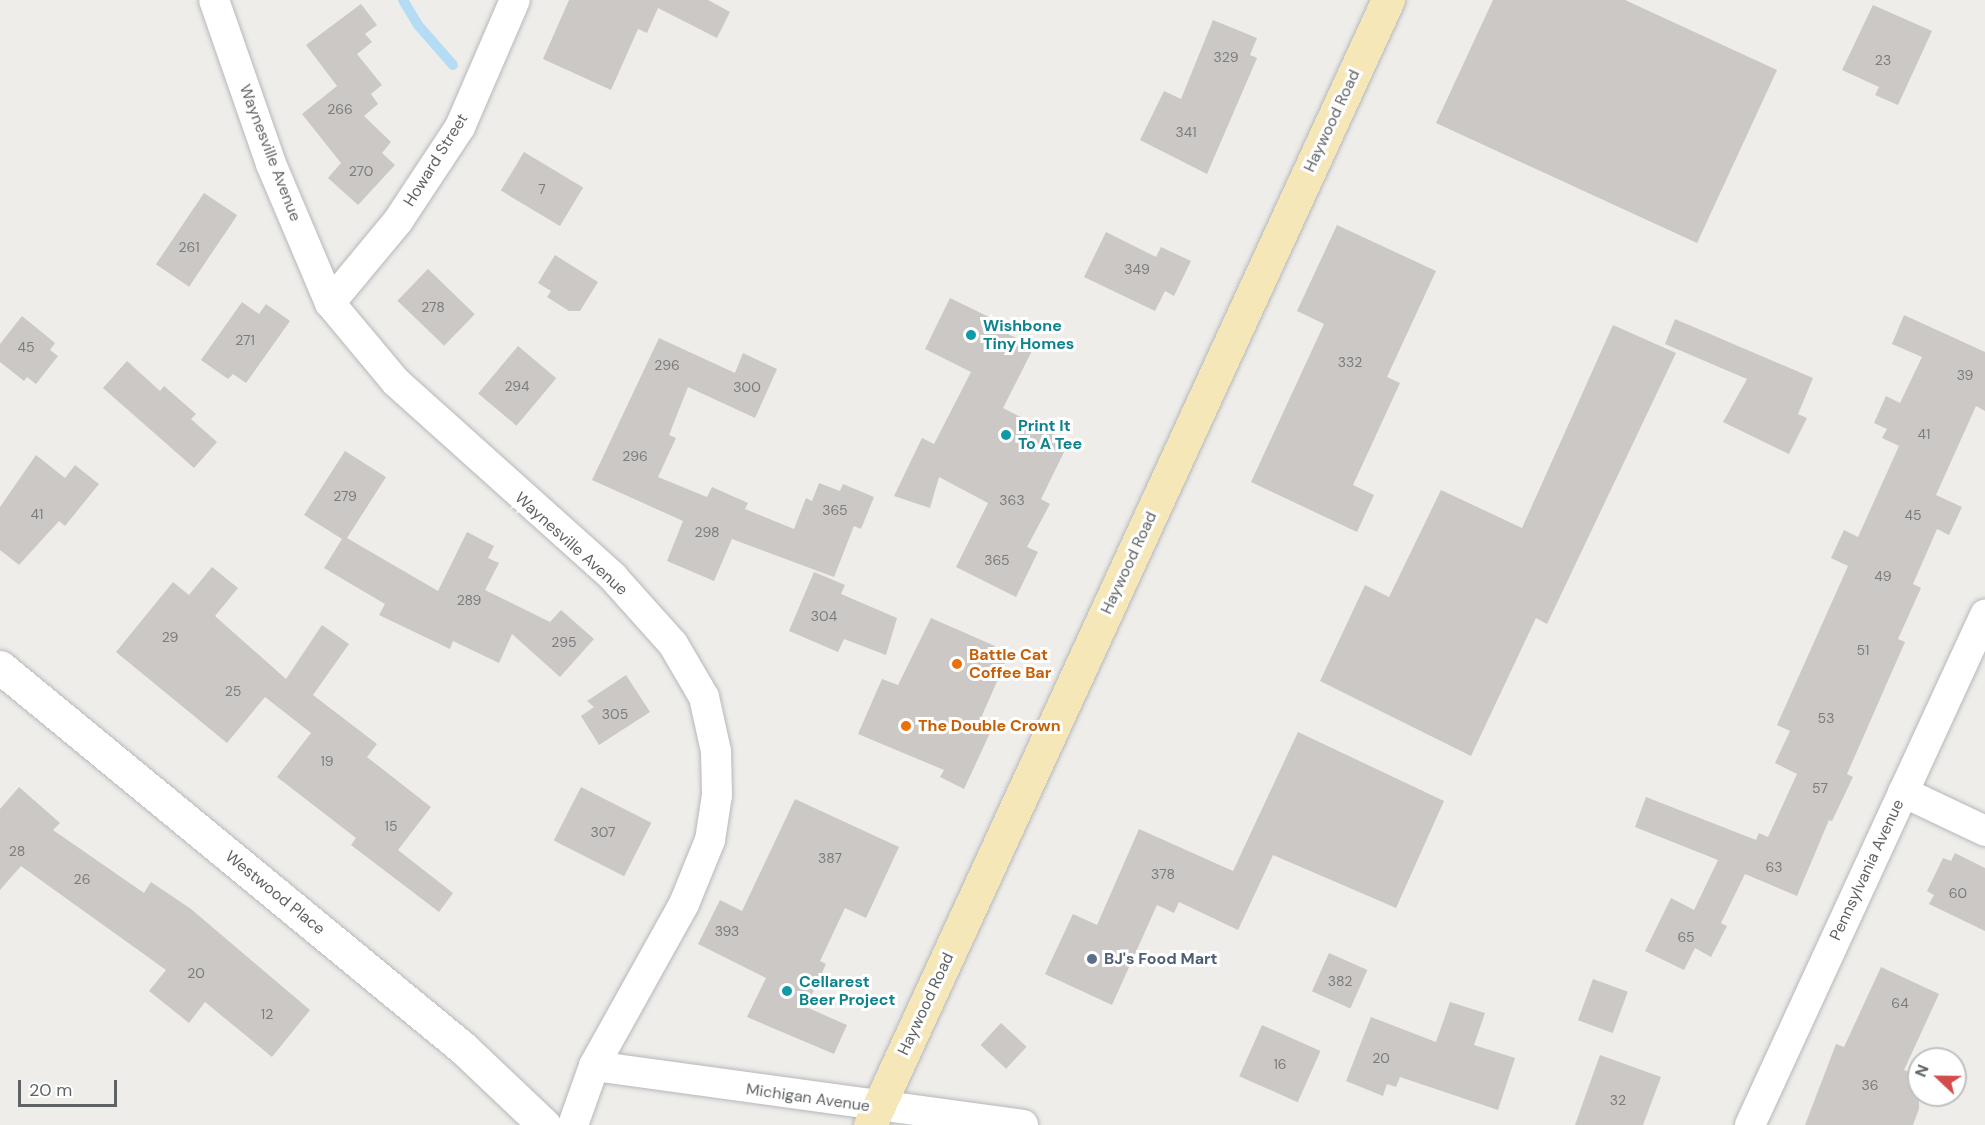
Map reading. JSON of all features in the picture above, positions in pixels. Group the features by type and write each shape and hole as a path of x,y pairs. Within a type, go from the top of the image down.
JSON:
{"main road":[{"name":"Haywood Road","path":"874,1116 1388,0"}],"street":[{"name":"Waynesville Avenue","path":"214,0 271,164 330,303 396,382 612,577 674,644 704,698 716,751 717,795 710,840 684,904 594,1066 573,1125"},
{"name":"Howard Street","path":"330,303 398,221 460,127 515,0"},
{"name":"Pennsylvania Avenue","path":"1749,1125 1985,615"},
{"name":"Westwood Place","path":"0,667 463,1048 544,1125"},
{"path":"1903,792 1985,831"},
{"name":"Michigan Avenue","path":"594,1066 874,1116 1023,1125"}],"building":[{"path":"569,0 708,0 730,12 717,38 658,8 647,33 638,29 611,90 543,59"},
{"path":"1493,0 1625,0 1777,70 1697,243 1436,123"},
{"path":"361,4 377,25 365,34 372,42 357,54 382,85 371,94 378,104 364,116 391,142 382,153 395,165 358,205 328,178 341,163 302,114 337,86 306,45"},
{"path":"1873,5 1932,31 1898,105 1875,95 1879,87 1842,70"},
{"path":"1213,20 1257,38 1250,55 1257,58 1207,174 1140,140 1164,91 1181,99"},
{"path":"524,152 583,188 560,226 501,191"},
{"path":"204,193 237,215 189,287 156,264"},
{"path":"1337,225 1436,271 1387,377 1400,383 1353,485 1374,495 1357,532 1251,482 1324,324 1297,311"},
{"path":"1106,232 1156,257 1161,247 1191,261 1174,296 1165,291 1155,311 1084,277"},
{"path":"555,255 598,282 580,311 569,311 547,297 551,291 538,283"},
{"path":"428,269 475,314 444,346 397,301"},
{"path":"950,298 989,317 986,323 1034,347 1003,408 1069,442 1041,499 1050,504 1027,547 1038,552 1016,597 956,567 988,503 939,477 930,508 894,496 922,438 934,444 971,372 925,349"},
{"path":"242,302 259,314 266,304 290,321 246,383 233,374 228,379 201,360"},
{"path":"1904,315 1985,352 1985,411 1976,406 1936,495 1962,507 1949,535 1937,529 1913,584 1921,588 1898,639 1905,642 1847,774 1853,777 1832,821 1829,820 1797,896 1745,874 1721,923 1727,926 1711,957 1695,948 1684,970 1645,951 1671,898 1694,910 1718,860 1635,827 1646,797 1756,840 1759,833 1768,837 1797,774 1775,763 1790,731 1777,725 1848,566 1831,558 1844,530 1858,537 1899,446 1882,438 1887,429 1874,423 1886,396 1900,403 1922,357 1892,344"},
{"path":"22,316 55,343 50,350 58,356 36,384 27,377 24,381 0,362 0,344"},
{"path":"1675,319 1813,378 1798,414 1807,418 1789,454 1723,422 1747,379 1665,344"},
{"path":"1613,325 1676,353 1547,624 1536,618 1471,756 1320,681 1365,585 1389,597 1441,490 1522,528"},
{"path":"659,338 735,373 743,353 777,369 755,418 688,387 669,435 676,438 658,477 707,497 712,487 748,503 745,509 794,529 806,498 812,501 819,483 840,491 843,484 874,497 861,529 854,526 834,577 732,539 714,581 667,561 683,521 592,480"},
{"path":"518,346 556,378 516,426 478,393"},
{"path":"127,361 160,391 164,386 196,414 191,419 217,442 194,468 103,388"},
{"path":"345,451 386,477 347,538 438,591 467,532 494,546 488,558 499,563 485,590 550,622 561,610 594,639 560,677 512,634 499,663 453,641 450,649 379,615 385,604 324,568 342,539 304,515"},
{"path":"36,455 65,478 75,465 99,484 65,526 59,521 19,565 0,550 0,507"},
{"path":"212,567 238,588 215,616 286,679 322,625 349,644 313,695 377,744 367,757 431,807 398,850 453,893 439,912 351,845 356,838 277,777 311,733 265,697 227,743 116,652 173,582 189,595"},
{"path":"814,572 845,585 841,594 897,618 886,655 844,639 838,652 789,631"},
{"path":"931,618 995,646 992,655 1006,661 977,727 990,733 964,789 940,777 944,770 858,734 882,679 898,685"},
{"path":"626,675 650,712 599,745 581,716 594,707 587,701"},
{"path":"1298,732 1444,801 1396,908 1273,855 1238,930 1179,902 1174,913 1157,905 1112,1005 1045,974 1073,914 1097,925 1139,829 1233,871"},
{"path":"19,787 60,823 53,830 144,893 151,882 191,909 310,1010 272,1057 205,1002 189,1023 149,991 166,970 21,866 0,890 0,809"},
{"path":"581,787 651,823 624,876 554,840"},
{"path":"795,799 899,847 866,918 845,908 820,961 826,964 806,1007 847,1025 834,1054 747,1017 766,978 698,944 720,900 742,911"},
{"path":"1955,853 1985,868 1985,931 1929,904 1934,895 1927,891 1943,858 1951,861"},
{"path":"1329,953 1367,970 1350,1008 1312,991"},
{"path":"1881,967 1939,994 1915,1047 1907,1047 1907,1063 1904,1070 1907,1071 1907,1107 1919,1107 1913,1125 1805,1125 1836,1044 1844,1047"},
{"path":"1593,979 1628,992 1613,1033 1578,1020"},
{"path":"1450,1002 1485,1013 1474,1045 1515,1058 1498,1110 1400,1077 1396,1087 1387,1084 1383,1096 1346,1081 1371,1017 1436,1042"},
{"path":"1001,1023 1027,1047 1006,1069 981,1045"},
{"path":"1262,1025 1320,1051 1298,1102 1239,1076"},
{"path":"1600,1055 1661,1077 1643,1125 1575,1125"}],"waterway":[{"path":"403,0 418,25 453,65"}],"place":[{"name":"Wishbone Tiny Homes","path":"971,335"},
{"name":"Print It To A Tee","path":"1006,435"},
{"name":"Battle Cat Coffee Bar","path":"957,664"},
{"name":"The Double Crown","path":"906,726"},
{"name":"BJ's Food Mart","path":"1092,959"},
{"name":"Cellarest Beer Project","path":"787,991"}]}
